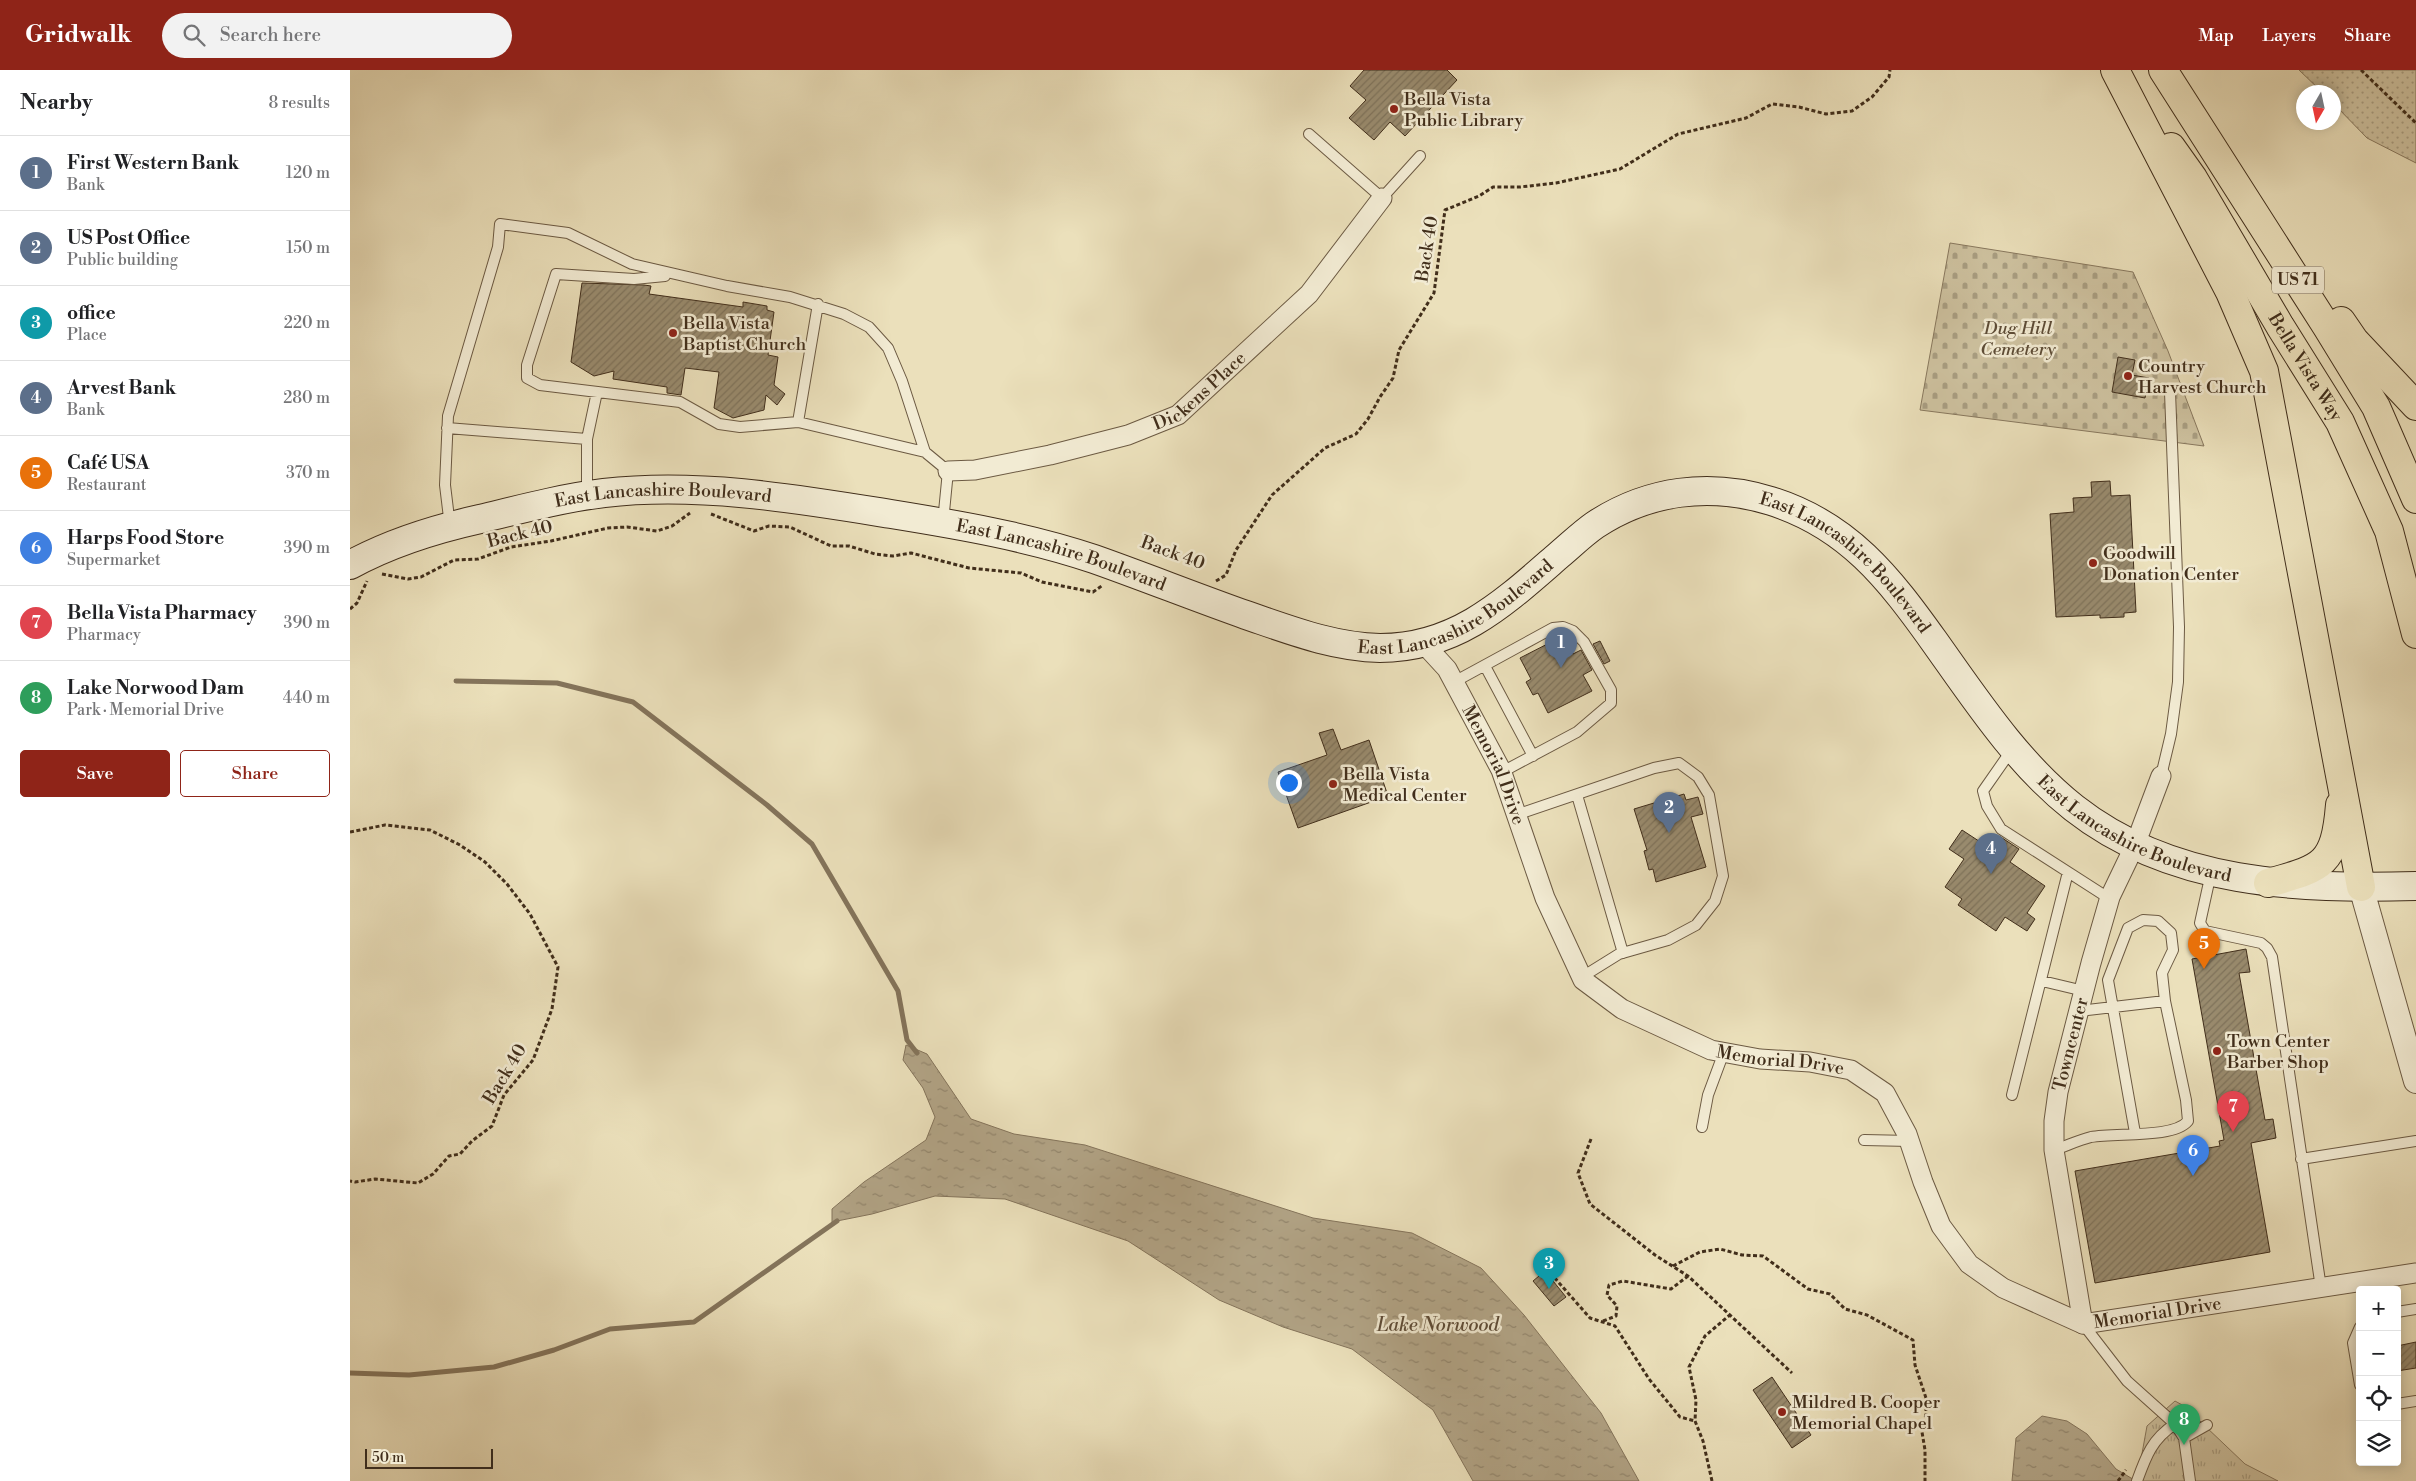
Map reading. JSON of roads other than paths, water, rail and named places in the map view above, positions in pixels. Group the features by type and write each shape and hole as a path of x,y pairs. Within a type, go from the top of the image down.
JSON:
{"main road":[{"name":"Bella Vista Way","path":"2116,70 2193,178 2280,326 2340,422 2389,531 2416,634"},
{"path":"2116,70 2230,292 2264,371 2361,887"},
{"name":"US 71","path":"2163,70 2226,166 2376,408 2416,499"},
{"path":"2226,166 2279,226 2354,340 2416,406"},
{"name":"East Lancashire Boulevard","path":"350,565 374,551 450,526 531,506 606,493 687,490 810,501 943,522 1031,541 1089,558 1298,634 1335,643 1380,648 1424,644 1446,637 1478,620 1509,599 1592,527 1627,507 1650,497 1688,491 1731,491 1772,501 1816,518 1855,545 1897,590 1996,728 2074,807 2106,829 2135,845 2176,862 2212,872 2268,883 2361,887 2416,886"},
{"path":"2268,883 2308,872 2326,860 2338,828 2342,783"}],"street":[{"name":"Dickens Place","path":"948,471 974,470 1050,455 1128,435 1178,415 1309,294 1382,198"},
{"name":"Memorial Drive","path":"1424,644 1447,669 1502,772 1546,898 1583,980 1622,1009 1712,1050 1760,1059 1810,1062 1851,1070 1885,1093 1910,1141 1942,1226 1969,1264 2003,1288 2083,1324 2322,1288 2387,1284 2416,1273"},
{"name":"Towncenter","path":"2083,1324 2054,1150 2054,1121 2058,1092 2110,899 2135,845 2162,776"},
{"path":"2361,887 2416,1081"}],"lane":[{"path":"1309,134 1382,198 1420,156"},
{"path":"450,526 445,485 448,416 498,247 500,224 568,233 632,264 673,275 818,304 844,314 869,327 888,348 902,381 925,452"},
{"path":"673,275 634,279 556,274 527,365 527,378 540,386 680,402 719,424 740,427 798,422 925,452 948,471 943,522"},
{"path":"798,422 818,304"},
{"path":"586,496 587,439 597,392"},
{"path":"2162,776 2171,734 2178,682 2179,627 2170,392"},
{"path":"447,428 587,439"},
{"path":"1454,682 1553,628 1563,627 1573,631 1584,642 1611,690 1611,703 1577,732 1502,772"},
{"path":"1485,666 1533,756"},
{"path":"2014,747 1983,791 1987,806 2001,828 2110,899"},
{"path":"1516,815 1654,768 1679,763 1698,777 1709,795 1723,876 1715,901 1696,925 1668,940 1623,953 1582,977"},
{"path":"1577,795 1623,953"},
{"path":"2012,1095 2068,872"},
{"path":"2212,872 2200,923 2205,931 2261,943 2267,948 2272,957 2322,1288"},
{"path":"2054,1150 2091,1137 2135,1133 2174,1129 2184,1126 2188,1121 2186,1100 2165,1001 2162,973 2173,950 2171,933 2158,921 2143,920 2128,928 2117,952 2108,980 2111,1006 2135,1133"},
{"path":"2042,981 2084,991"},
{"path":"2079,1011 2165,1001"},
{"path":"1702,1127 1708,1095 1724,1052"},
{"path":"1864,1140 1910,1141"},
{"path":"2301,1159 2416,1141"},
{"path":"2401,1311 2416,1309"},
{"path":"2083,1324 2127,1381 2175,1424 2184,1438 2190,1481"},
{"path":"2358,1331 2353,1343 2358,1376"},
{"path":"2401,1403 2416,1401"},
{"path":"2137,1481 2146,1457 2160,1434 2175,1424"},
{"path":"2184,1438 2207,1425"}],"water":[{"name":"Lake Norwood","path":"906,1045 927,1054 971,1119 1014,1134 1085,1145 1313,1218 1412,1233 1481,1268 1524,1315 1601,1413 1639,1481 1473,1481 1433,1410 1352,1349 1283,1327 1219,1300 1128,1241 1005,1199 935,1196 872,1214 832,1222 832,1209 864,1182 926,1140 935,1117 923,1088 903,1060"},
{"path":"2042,1416 2067,1421 2087,1434 2116,1469 2136,1481 2012,1481 2016,1438"}],"waterway":[{"path":"456,681 557,683 633,702 767,805 812,844 898,991 907,1040 917,1053"},
{"path":"350,1373 409,1375 494,1367 554,1350 610,1329 694,1322 837,1221"}],"place":[{"name":"Bella Vista Public Library","path":"1394,109"},
{"name":"Bella Vista Baptist Church","path":"673,333"},
{"name":"Country Harvest Church","path":"2128,376"},
{"name":"Goodwill Donation Center","path":"2093,563"},
{"name":"First Western Bank","path":"1561,668"},
{"name":"Bella Vista Medical Center","path":"1333,784"},
{"name":"US Post Office","path":"1669,833"},
{"name":"Arvest Bank","path":"1991,874"},
{"name":"Café USA","path":"2204,969"},
{"name":"Town Center Barber Shop","path":"2217,1051"},
{"name":"Bella Vista Pharmacy","path":"2233,1132"},
{"name":"Harps Food Store","path":"2193,1176"},
{"name":"office","path":"1549,1289"},
{"name":"Mildred B. Cooper Memorial Chapel","path":"1782,1412"},
{"name":"Lake Norwood Dam","path":"2184,1445"}],"park label":[{"name":"Dug Hill Cemetery","path":"2018,338"}]}
